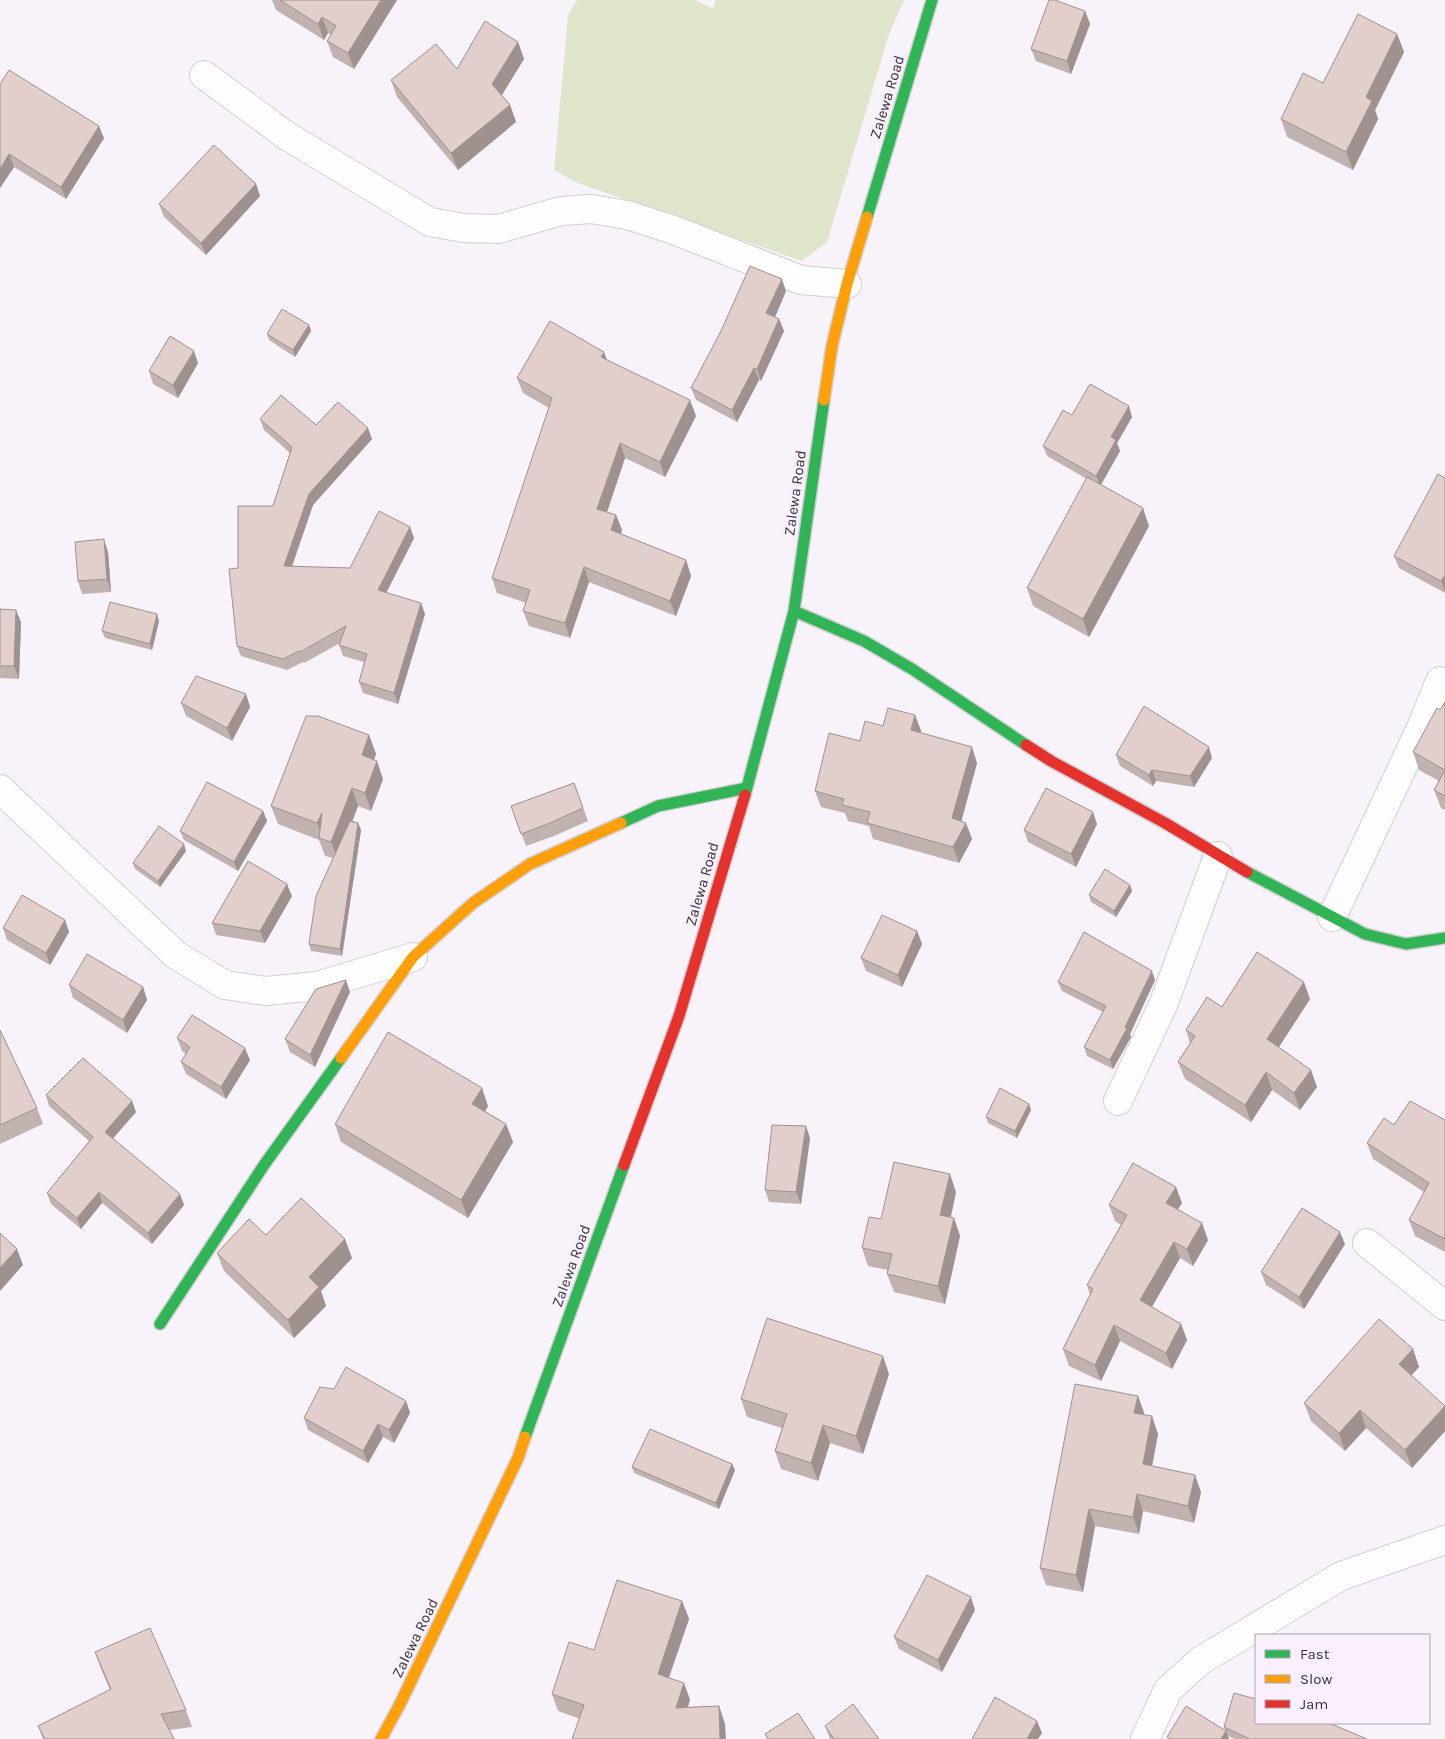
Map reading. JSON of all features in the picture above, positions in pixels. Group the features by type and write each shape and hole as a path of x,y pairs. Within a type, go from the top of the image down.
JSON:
{"main road":[{"name":"Zalewa Road","path":"381,1739 400,1704 518,1458 679,1016 747,788 794,611 832,346 847,284 932,0"},
{"path":"794,611 864,641 912,669 1051,761 1165,823 1218,856 1365,934 1406,944 1445,938"},
{"path":"160,1324 264,1165 413,956 473,903 530,864 658,806 747,788"}],"street":[{"path":"204,75 287,136 430,222 464,228 498,229 560,212 591,209 627,215 671,229 801,280 847,284"},
{"path":"1332,917 1421,728 1440,680"},
{"path":"0,789 176,955 225,985 266,991 317,986 413,956"},
{"path":"1118,1101 1163,1005 1218,856"},
{"path":"1367,1242 1445,1306"},
{"path":"1145,1739 1168,1690 1200,1661 1341,1576 1445,1540"}],"green space":[{"path":"577,0 695,0 713,9 716,0 904,0 889,34 827,242 802,261 575,182 554,170 568,16"}],"building":[{"path":"280,0 381,0 348,53 327,41 336,26 322,17 318,24"},
{"path":"1049,0 1055,0 1085,11 1067,61 1031,49"},
{"path":"1358,14 1397,34 1366,97 1372,101 1346,152 1281,119 1303,73 1323,83"},
{"path":"485,21 518,42 492,84 510,105 451,153 391,80 436,44 457,69"},
{"path":"9,70 99,126 61,187 9,154 0,169 0,84"},
{"path":"214,145 256,184 201,243 159,204"},
{"path":"750,266 782,279 766,313 779,319 757,369 754,368 732,410 691,388 721,331"},
{"path":"282,309 309,325 293,350 267,334"},
{"path":"550,321 604,352 601,357 690,400 660,462 620,443 597,509 616,515 611,530 686,560 670,601 584,567 565,623 523,611 530,590 492,578 552,398 517,378"},
{"path":"170,336 194,351 173,385 149,371"},
{"path":"1090,384 1129,406 1111,437 1116,440 1096,476 1043,446 1063,410 1072,415"},
{"path":"281,395 316,425 338,402 368,428 309,494 284,566 350,568 379,511 410,527 378,590 421,603 394,693 359,682 367,654 339,645 346,626 300,652 283,659 237,646 229,569 238,568 238,506 273,506 292,447 260,419"},
{"path":"1438,474 1445,478 1445,575 1441,581 1394,556"},
{"path":"1087,477 1143,508 1083,619 1027,588"},
{"path":"104,539 107,579 78,581 75,542"},
{"path":"110,602 157,614 150,644 102,631"},
{"path":"0,609 16,610 14,666 0,666"},
{"path":"196,676 246,694 227,728 181,703"},
{"path":"1445,702 1445,770 1413,752 1437,708 1440,710"},
{"path":"1144,706 1209,747 1190,776 1152,770 1149,775 1116,755"},
{"path":"888,708 915,715 911,730 972,747 952,818 966,823 953,847 867,823 870,812 842,805 844,799 815,791 829,733 860,741 865,721 883,726"},
{"path":"306,716 318,716 369,735 362,755 377,761 365,793 352,788 331,842 319,838 322,813 317,823 271,806"},
{"path":"1445,770 1445,796 1434,790"},
{"path":"207,782 263,811 234,862 180,831"},
{"path":"574,783 583,808 521,834 511,806"},
{"path":"1046,788 1093,812 1071,854 1024,830"},
{"path":"350,821 358,823 340,949 309,944 316,896"},
{"path":"159,826 184,844 158,881 133,863"},
{"path":"248,861 287,884 260,931 212,923"},
{"path":"1105,869 1130,885 1114,911 1089,895"},
{"path":"22,895 65,920 46,953 3,928"},
{"path":"882,915 917,931 898,975 861,958"},
{"path":"1084,932 1152,971 1125,1027 1127,1028 1110,1060 1084,1047 1106,1006 1058,982"},
{"path":"1257,952 1304,982 1267,1039 1311,1070 1294,1093 1266,1072 1245,1105 1178,1062 1195,1036 1186,1030 1207,997 1222,1007"},
{"path":"87,954 143,987 123,1020 69,985"},
{"path":"346,980 310,1055 285,1039 316,989"},
{"path":"192,1015 245,1048 221,1087 181,1062 190,1047 177,1038"},
{"path":"0,1030 37,1108 0,1125"},
{"path":"388,1032 482,1088 472,1104 506,1124 461,1200 335,1124"},
{"path":"83,1058 132,1101 105,1132 180,1194 148,1233 99,1192 77,1218 47,1193 93,1137 46,1095"},
{"path":"1000,1088 1029,1104 1015,1131 986,1117"},
{"path":"1410,1101 1445,1120 1445,1239 1409,1220 1429,1183 1367,1143 1384,1118 1394,1125"},
{"path":"772,1125 806,1126 796,1192 765,1190"},
{"path":"894,1162 950,1174 940,1215 954,1218 938,1286 887,1274 892,1254 862,1248 869,1217 881,1219"},
{"path":"1133,1163 1176,1187 1166,1203 1202,1223 1187,1249 1174,1242 1140,1300 1181,1324 1166,1353 1114,1325 1095,1365 1063,1349 1093,1289 1087,1285 1127,1215 1109,1205"},
{"path":"301,1198 345,1239 309,1277 319,1287 288,1320 217,1253 249,1219 266,1235"},
{"path":"1302,1208 1340,1232 1299,1297 1261,1272"},
{"path":"0,1233 17,1249 0,1268"},
{"path":"767,1318 883,1356 856,1436 823,1425 811,1463 775,1451 787,1414 741,1399"},
{"path":"1379,1319 1413,1349 1399,1364 1445,1406 1405,1450 1360,1410 1339,1433 1304,1403"},
{"path":"346,1367 406,1401 389,1430 378,1424 363,1451 304,1418 320,1387 334,1389"},
{"path":"1075,1384 1138,1396 1134,1413 1152,1416 1143,1464 1195,1475 1188,1506 1137,1494 1133,1517 1089,1509 1076,1575 1040,1568"},
{"path":"650,1429 732,1464 716,1503 632,1467"},
{"path":"927,1575 971,1597 938,1660 894,1637"},
{"path":"617,1580 682,1601 658,1674 684,1683 676,1708 719,1706 720,1739 572,1739 584,1705 552,1694 569,1642 594,1650"},
{"path":"150,1628 186,1710 161,1714 174,1739 45,1739 38,1726 111,1689 95,1652"},
{"path":"1234,1693 1255,1699 1255,1724 1331,1724 1367,1739 1250,1739 1224,1727"},
{"path":"995,1697 1037,1721 1027,1739 972,1739"},
{"path":"853,1704 879,1739 834,1739 825,1726"},
{"path":"1186,1706 1226,1731 1221,1739 1170,1739 1167,1737"},
{"path":"798,1713 815,1739 768,1739 765,1734"}],"traffic: fast":[{"path":"867,217 932,0"},
{"path":"745,795 794,611 824,400"},
{"path":"794,611 864,641 912,669 1026,745"},
{"path":"621,823 658,806 747,788"},
{"path":"1247,872 1365,934 1406,944 1445,938"},
{"path":"160,1324 264,1165 341,1058"},
{"path":"525,1437 624,1165"}],"traffic: slow":[{"path":"824,400 832,346 847,284 867,217"},
{"path":"341,1058 413,957 473,903 530,864 621,823"},
{"path":"381,1739 400,1704 518,1458 525,1437"}],"traffic: jam":[{"path":"1026,745 1051,761 1165,823 1247,872"},
{"path":"624,1165 679,1016 745,795"}]}
